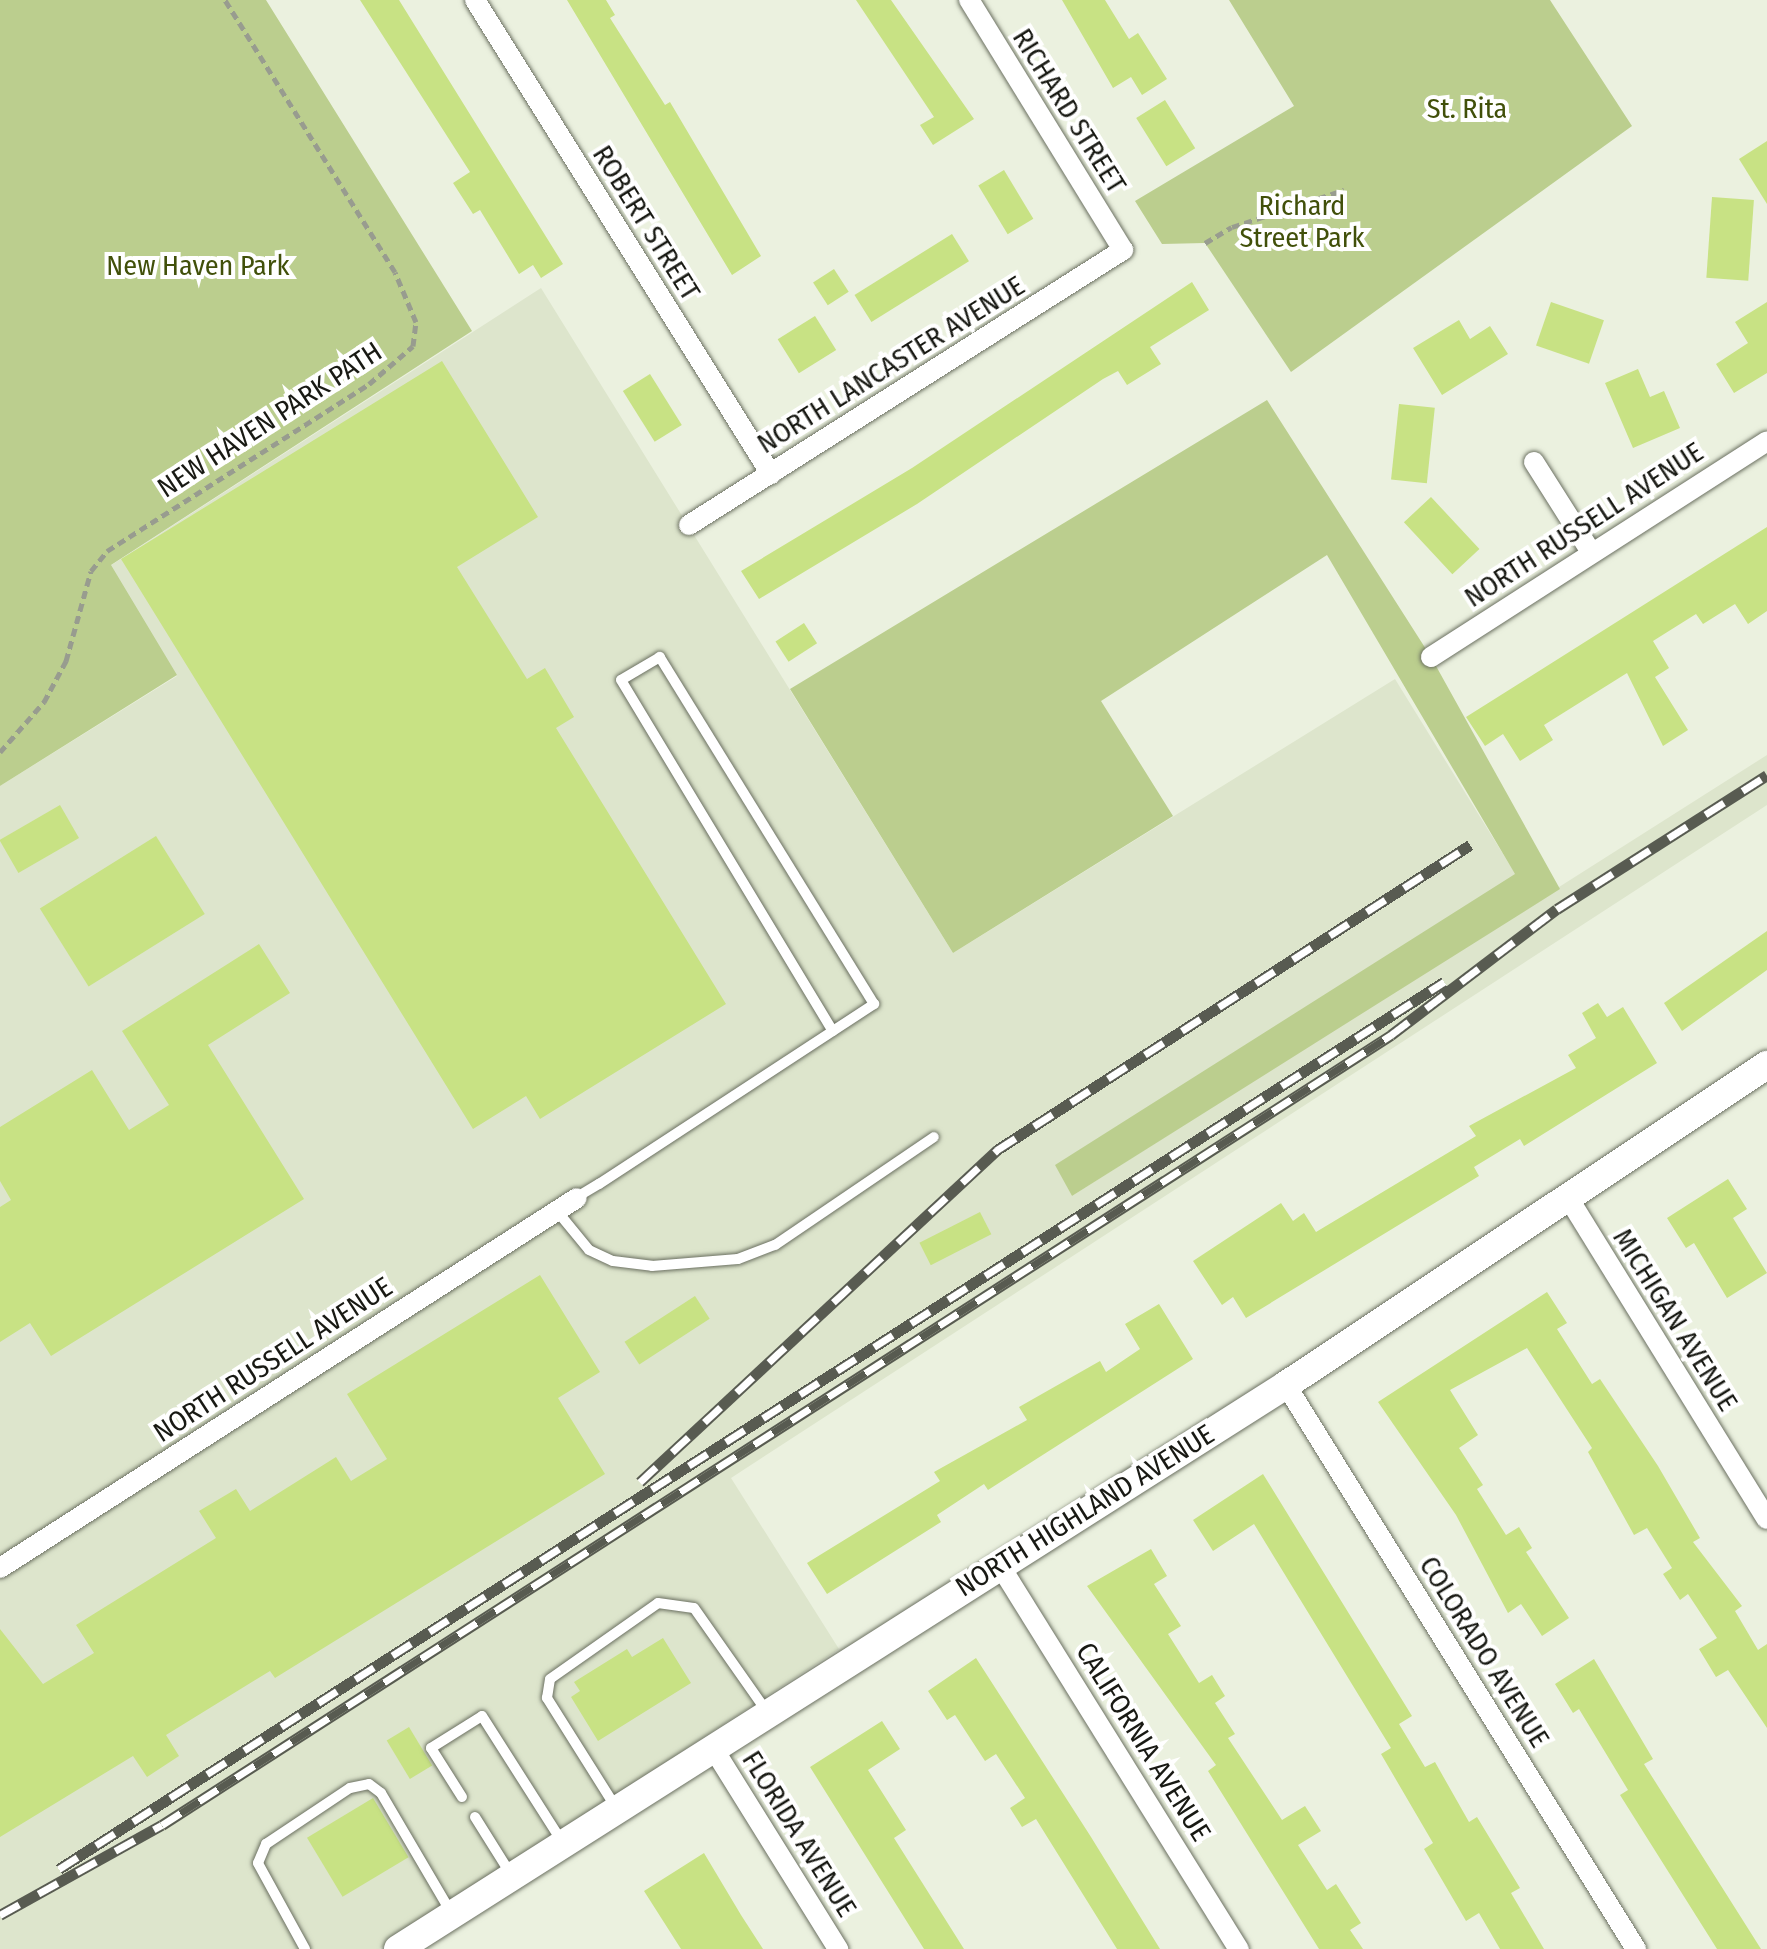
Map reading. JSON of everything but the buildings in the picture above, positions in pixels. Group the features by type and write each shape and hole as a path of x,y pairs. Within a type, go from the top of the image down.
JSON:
{"street":[{"name":"ROBERT STREET","path":"475,0 770,474"},
{"name":"RICHARD STREET","path":"969,0 1123,250"},
{"name":"NORTH LANCASTER AVENUE","path":"689,526 1123,250"},
{"name":"NORTH RUSSELL AVENUE","path":"1430,656 1767,440"},
{"path":"1534,462 1590,552"},
{"name":"NORTH HIGHLAND AVENUE","path":"398,1949 1286,1385 1767,1065"},
{"name":"NORTH RUSSELL AVENUE","path":"0,1568 576,1198"},
{"name":"MICHIGAN AVENUE","path":"1568,1199 1767,1520"},
{"name":"COLORADO AVENUE","path":"1286,1385 1636,1949"},
{"name":"CALIFORNIA AVENUE","path":"999,1564 1239,1949"},
{"name":"FLORIDA AVENUE","path":"714,1748 838,1949"}],"lane":[{"path":"576,1198 833,1031 874,1004 660,657 621,680 833,1031"},
{"path":"556,1211 589,1250 613,1261 652,1266 738,1258 775,1245 934,1137"},
{"path":"618,1810 547,1698 550,1679 658,1603 694,1608 767,1713"},
{"path":"462,1797 431,1748 482,1716 564,1844"},
{"path":"305,1949 262,1878 258,1864 266,1844 350,1788 369,1784 452,1915"},
{"path":"475,1817 512,1876"}],"path":[{"name":"NEW HAVEN PARK PATH","path":"0,752 44,702 66,661 92,571 107,551 369,384 413,346 416,322 395,272 225,0"},
{"path":"1205,242 1232,226 1344,190"}],"shaded area":[{"path":"541,288 953,953 1395,679 1516,875 1056,1165 1072,1196 1767,755 1767,805 731,1478 839,1649 379,1949 0,1949 0,786 177,676 110,566"}],"green space":[{"name":"New Haven Park","path":"0,0 266,0 472,331 111,565 177,675 0,786"},
{"path":"1229,0 1550,0 1632,126 1291,372 1205,243 1162,244 1135,201 1294,106"},
{"path":"1267,400 1431,657 1560,889 1072,1196 1055,1165 1515,874 1327,555 1101,701 1173,816 953,953 790,689"}],"railway":[{"path":"0,1915 162,1825 1391,1035 1557,909 1767,775"},
{"path":"640,1482 997,1150 1470,845"},
{"path":"59,1869 1444,982"}],"park label":[{"name":"St. Rita","path":"1467,109"},
{"name":"Richard Street Park","path":"1302,222"}]}
